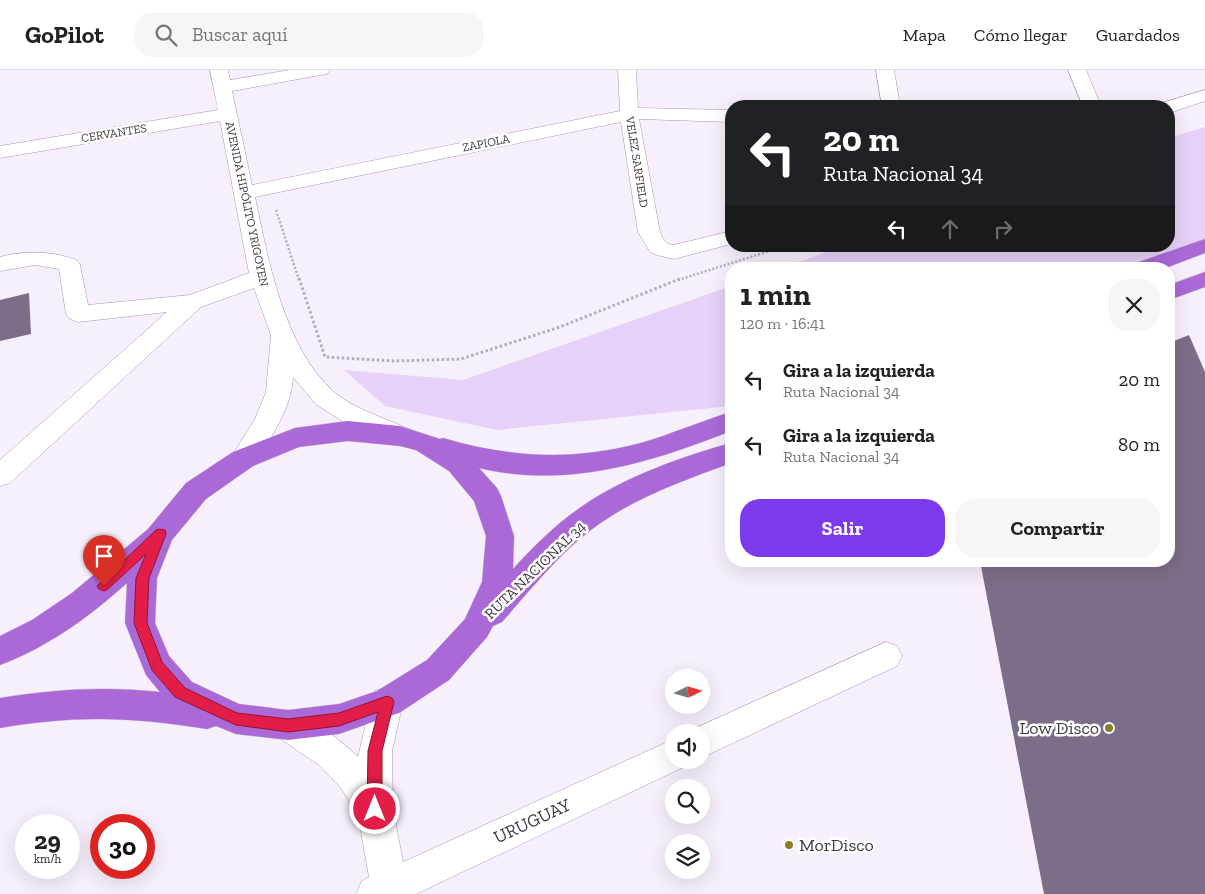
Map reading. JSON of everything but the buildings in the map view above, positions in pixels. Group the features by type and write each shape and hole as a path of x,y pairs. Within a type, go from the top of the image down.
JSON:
{"highway":[{"path":"1160,262 1205,246"},
{"path":"1175,291 1205,279"},
{"name":"RUTA NACIONAL 34","path":"0,651 48,627 89,599 160,534 196,491 243,459 295,438 348,431 412,439 487,460 542,466 578,466 645,453 725,423"},
{"name":"RUTA NACIONAL 34","path":"412,439 459,464 487,496 500,536 497,582 476,628"},
{"name":"RUTA NACIONAL 34","path":"0,713 32,707 92,703 156,706 288,725 339,719 387,702 438,670 534,567 576,526 610,502 725,455"},
{"name":"RUTA NACIONAL 34","path":"160,534 142,578 140,623 157,665 180,692 236,719"}],"street":[{"path":"221,78 321,70"},
{"name":"VELEZ SARFIELD","path":"627,70 629,114 649,232 660,250 665,252 674,252 725,239"},
{"path":"885,70 890,100"},
{"path":"1077,70 1090,100"},
{"name":"AVENIDA HIPÓLITO YRIGOYEN","path":"221,78 261,277 283,335 303,374 326,399 353,415 412,439"},
{"path":"1175,104 1205,95"},
{"name":"CERVANTES","path":"0,152 228,114"},
{"name":"ZAPIOLA","path":"245,200 629,114 725,116"},
{"path":"0,264 32,258 54,259 69,265 78,314 193,302 261,277"},
{"path":"0,476 193,302"},
{"name":"AVENIDA HIPÓLITO YRIGOYEN","path":"243,459 266,421 279,392 283,335"},
{"path":"710,738 886,656"},
{"path":"385,892 375,809 375,751 387,702"},
{"path":"288,725 331,754 353,776 375,809"},
{"name":"URUGUAY","path":"385,892 665,759"}],"path":[{"path":"245,200 274,203 325,356 395,361 461,359 560,327 664,284 725,265"},
{"path":"734,262 766,252"}],"shaded area":[{"path":"1205,127 1205,244 1155,262 798,262 826,252 1175,252 1175,136"},
{"path":"725,288 725,407 497,430 385,406 344,370 463,380"}],"place":[{"name":"Low Disco","path":"1109,728"},
{"name":"MorDisco","path":"789,845"}],"route":[{"path":"104,586 160,534 142,578 140,623 157,665 180,692 236,719 288,725 339,719 387,702 375,751 375,809"}]}
